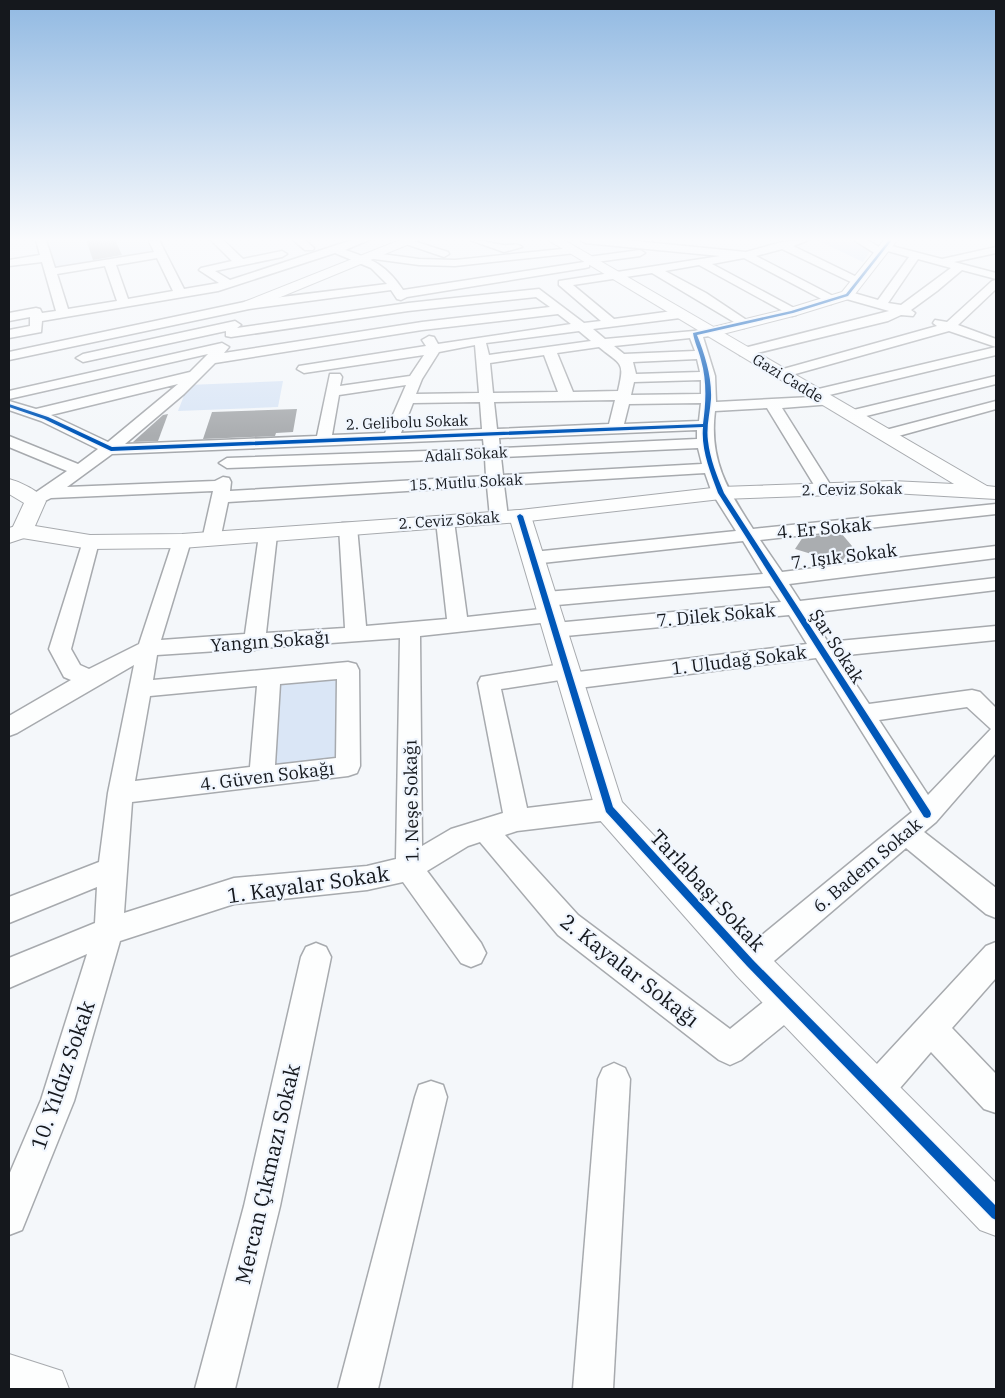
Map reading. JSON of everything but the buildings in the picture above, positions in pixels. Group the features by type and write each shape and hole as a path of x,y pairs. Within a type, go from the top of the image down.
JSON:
{"main road":[{"name":"Gazi Cadde","path":"665,305 680,314 703,333 745,352 993,499"},
{"path":"703,333 814,305"},
{"path":"9,485 41,497 15,534"},
{"name":"2. Ceviz Sokak","path":"15,534 90,542 211,540 509,516 721,493 825,489 892,487 993,499"},
{"name":"Tarlabaşı Sokak","path":"509,516 533,558 609,809 750,963 996,1214"},
{"path":"9,1379 44,1389"}],"street":[{"path":"61,305 63,313"},
{"path":"36,318 110,305"},
{"path":"9,356 248,305"},
{"path":"41,497 111,449 155,413 212,359 249,305"},
{"path":"83,358 233,329 426,305"},
{"path":"554,305 627,363 630,370 616,427"},
{"path":"590,305 611,323"},
{"path":"716,305 744,324"},
{"path":"780,305 792,312"},
{"path":"885,305 996,344"},
{"path":"745,352 884,318 903,311 912,305"},
{"path":"781,374 950,327 973,305"},
{"path":"408,307 422,326 434,349"},
{"path":"212,359 422,326 560,310"},
{"path":"9,317 36,312 36,329 9,334"},
{"path":"304,369 434,349 451,344 680,314"},
{"path":"482,360 603,343 703,333"},
{"name":"Şar Sokak","path":"703,333 703,355 708,376 709,402 704,425 705,442 711,468 721,493 927,814"},
{"path":"481,340 494,480 509,516"},
{"path":"76,342 90,378"},
{"path":"406,399 567,395 772,404 821,397 996,344"},
{"path":"9,395 222,347"},
{"path":"392,436 415,379 434,349"},
{"path":"549,351 567,395"},
{"path":"622,358 703,355"},
{"path":"324,439 336,364"},
{"path":"36,414 194,376"},
{"path":"628,378 708,376"},
{"path":"333,392 415,379"},
{"path":"850,415 996,380"},
{"path":"772,404 825,489"},
{"path":"9,405 36,414 111,449"},
{"path":"884,435 996,405"},
{"name":"2. Gelibolu Sokak","path":"111,449 489,432 704,425"},
{"path":"9,441 80,471"},
{"name":"Adalı Sokak","path":"227,462 491,453 705,442"},
{"path":"211,540 231,443"},
{"name":"15. Mutlu Sokak","path":"41,497 494,480 711,468"},
{"name":"4. Er Sokak","path":"533,558 748,535 993,499"},
{"path":"445,520 458,626"},
{"path":"348,528 356,635"},
{"path":"254,643 268,535"},
{"name":"10. Yıldız Sokak","path":"9,1217 57,1101 109,931 112,869 120,793 148,648 182,541"},
{"path":"89,679 72,671 60,649 90,542"},
{"name":"7. Işık Sokak","path":"551,614 776,579 996,552"},
{"name":"7. Dilek Sokak","path":"551,614 794,608 996,584"},
{"name":"Yangın Sokağı","path":"9,727 89,679 148,648 254,643 356,635 458,626 551,614"},
{"name":"1. Neşe Sokağı","path":"410,630 409,868 471,953"},
{"name":"1. Uludağ Sokak","path":"517,820 489,683 996,634"},
{"name":"4. Güven Sokağı","path":"120,793 348,766 348,670 269,677"},
{"path":"141,689 269,677 262,776"},
{"path":"862,714 972,698 996,722"},
{"name":"6. Badem Sokak","path":"750,963 927,814 996,737"},
{"name":"1. Kayalar Sokak","path":"9,973 109,931 234,892 368,878 409,868 460,837 517,820 609,809"},
{"name":"2. Kayalar Sokağı","path":"485,830 568,925 730,1049 789,1002"},
{"path":"905,832 996,905"},
{"path":"9,910 112,869"},
{"path":"876,1090 996,956"},
{"name":"Mercan Çıkmazı Sokak","path":"215,1389 262,1206 316,957"},
{"path":"931,1029 996,1097"},
{"path":"593,1389 614,1079"},
{"path":"358,1389 432,1097"}],"shaded area":[{"path":"283,381 278,407 178,411 188,385"},
{"path":"341,675 340,759 269,767 276,681"}],"cycle path":[{"path":"814,305 695,334 708,378 709,397 705,432 706,448 721,493 927,814"},
{"path":"9,405 46,418 111,449 705,425"},
{"path":"520,516 609,809 750,963 996,1214"}]}
